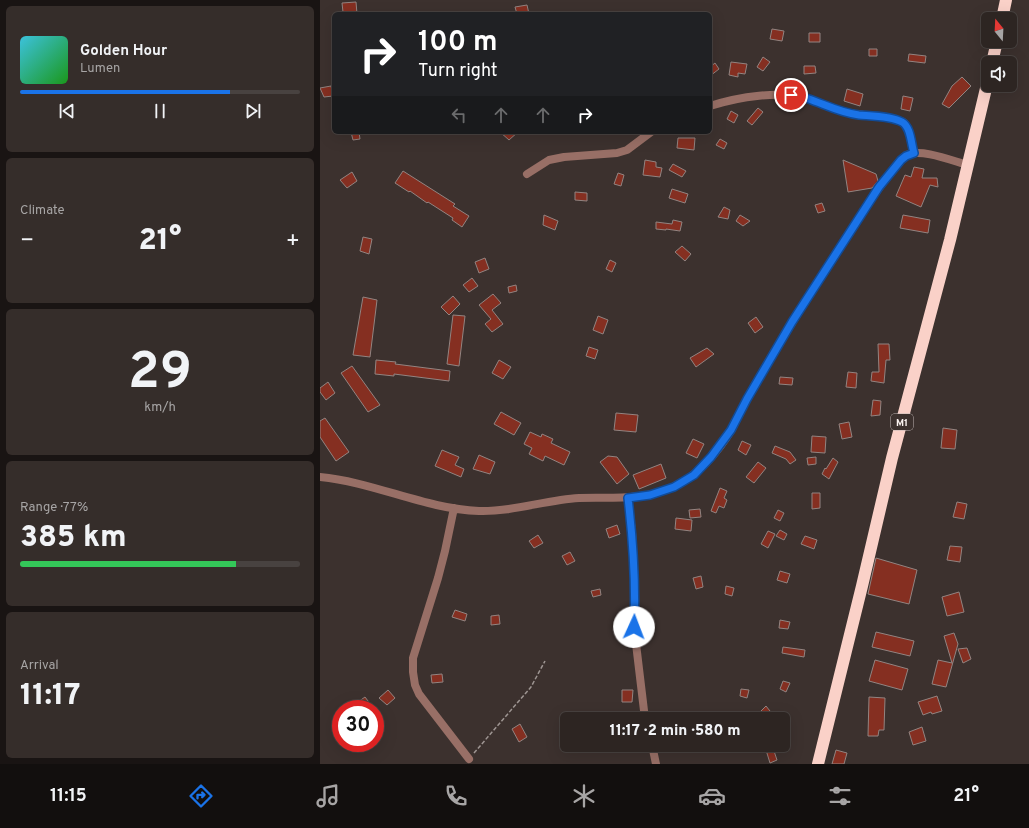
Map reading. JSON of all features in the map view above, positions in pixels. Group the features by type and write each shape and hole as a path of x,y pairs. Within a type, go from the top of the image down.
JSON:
{"highway":[{"path":"1003,12 1006,0"},
{"name":"M1","path":"818,764 892,458 950,240 985,92"}],"street":[{"path":"712,105 726,101 756,97 791,95 809,99 838,111 901,121 906,125 914,153"},
{"path":"526,174 549,160 564,157 617,153 628,150 648,134"},
{"path":"320,477 359,484 454,508 479,511 504,510 552,501 579,498 628,498 650,495 674,487 694,475 711,457 731,430 747,399 792,322 879,187 901,160 914,153 968,165"},
{"path":"628,498 632,532 635,591 634,627 644,712"},
{"path":"454,508 435,590 413,658 413,672 415,685 419,694 469,759"},
{"path":"653,752 656,764"}],"path":[{"path":"469,759 531,687 545,661"}],"building":[{"path":"356,2 357,12 343,12 342,3"},
{"path":"527,5 529,12 516,12 515,7"},
{"path":"772,29 784,31 782,41 770,39"},
{"path":"809,33 820,33 820,42 809,42"},
{"path":"869,49 877,49 877,56 869,56"},
{"path":"909,54 926,56 925,63 908,61"},
{"path":"763,57 770,62 763,71 757,67"},
{"path":"731,62 747,64 745,74 738,73 738,77 729,75"},
{"path":"715,63 719,69 712,74 712,65"},
{"path":"804,66 815,66 816,73 804,74"},
{"path":"962,77 971,86 949,108 942,104 952,86"},
{"path":"331,86 332,96 324,97 320,88"},
{"path":"847,89 863,94 860,106 844,101"},
{"path":"903,96 913,98 910,111 901,109"},
{"path":"758,108 763,112 752,125 747,121"},
{"path":"731,111 738,115 734,123 727,119"},
{"path":"352,134 359,134 360,139 353,140"},
{"path":"502,134 516,134 509,140"},
{"path":"678,138 695,138 694,150 677,148"},
{"path":"720,139 727,143 724,149 716,145"},
{"path":"645,160 656,162 656,167 662,168 660,177 643,175"},
{"path":"843,160 876,174 878,181 872,188 848,192"},
{"path":"673,164 686,171 682,177 669,170"},
{"path":"914,167 924,169 922,178 937,178 938,187 930,185 921,207 896,196 905,175 911,177"},
{"path":"403,171 455,204 453,206 469,216 462,227 452,220 453,218 395,183"},
{"path":"352,172 357,181 347,188 340,180"},
{"path":"618,173 624,175 621,186 614,184"},
{"path":"672,189 688,194 685,203 669,198"},
{"path":"575,192 587,193 587,201 575,200"},
{"path":"822,203 825,211 818,213 815,205"},
{"path":"724,207 730,210 728,219 718,217"},
{"path":"544,215 558,221 555,230 543,225"},
{"path":"740,215 750,221 743,226 736,221"},
{"path":"903,215 930,220 928,233 900,228"},
{"path":"673,220 682,222 680,231 656,229 656,222 672,224"},
{"path":"363,237 372,239 369,254 360,251"},
{"path":"682,246 691,254 685,261 675,252"},
{"path":"485,258 489,269 479,273 475,262"},
{"path":"610,260 616,263 612,272 606,269"},
{"path":"472,278 478,286 469,292 463,285"},
{"path":"516,285 517,291 509,293 508,287"},
{"path":"493,294 501,303 492,310 503,324 492,332 485,324 491,319 479,305"},
{"path":"453,296 460,304 449,315 441,307"},
{"path":"363,297 377,300 370,357 353,355"},
{"path":"453,315 465,316 459,366 447,364"},
{"path":"598,316 608,320 603,334 593,330"},
{"path":"756,317 763,327 755,333 748,323"},
{"path":"878,344 889,344 890,360 886,360 884,383 871,381 872,372 879,372"},
{"path":"589,347 598,350 595,359 586,356"},
{"path":"707,348 714,354 696,367 690,358"},
{"path":"376,360 450,371 449,381 394,374 394,376 375,374"},
{"path":"499,360 511,367 503,379 492,373"},
{"path":"352,366 380,405 368,412 341,373"},
{"path":"848,372 857,373 856,388 846,387"},
{"path":"780,377 793,378 792,385 779,384"},
{"path":"328,382 335,393 326,400 320,392 320,388"},
{"path":"873,400 881,401 880,415 871,416"},
{"path":"501,412 521,423 514,435 494,424"},
{"path":"616,413 638,415 636,432 614,430"},
{"path":"325,418 349,452 336,461 320,437 320,421"},
{"path":"849,422 852,437 842,439 839,424"},
{"path":"943,428 957,430 955,449 941,448"},
{"path":"530,432 541,437 542,434 553,439 551,443 570,452 564,465 545,456 543,461 529,454 532,448 524,444"},
{"path":"812,436 826,437 825,453 811,452"},
{"path":"693,439 704,444 697,458 686,453"},
{"path":"742,441 751,445 746,455 738,450"},
{"path":"775,446 790,452 796,460 790,464 786,459 772,453"},
{"path":"442,450 459,457 455,465 464,469 461,477 435,466"},
{"path":"479,455 495,462 490,474 473,469"},
{"path":"608,456 617,457 629,474 617,484 600,462"},
{"path":"816,457 816,464 808,465 807,458"},
{"path":"833,458 838,462 829,479 822,474"},
{"path":"758,462 766,468 754,483 746,477"},
{"path":"661,464 666,478 639,489 633,475"},
{"path":"720,488 727,491 724,498 727,500 724,508 719,506 716,513 711,511"},
{"path":"812,493 820,493 820,508 812,509"},
{"path":"957,502 967,504 964,519 953,517"},
{"path":"700,509 701,517 690,518 689,510"},
{"path":"778,510 784,513 780,521 774,518"},
{"path":"676,518 692,520 691,531 675,529"},
{"path":"617,525 620,534 609,538 606,529"},
{"path":"780,530 787,534 784,540 776,536"},
{"path":"768,531 775,534 768,548 761,544"},
{"path":"538,535 543,543 534,548 529,541"},
{"path":"805,536 817,540 814,549 801,544"},
{"path":"950,546 962,547 960,562 947,560"},
{"path":"570,552 575,561 567,565 562,556"},
{"path":"876,558 917,570 909,604 868,594"},
{"path":"780,571 790,574 787,583 777,580"},
{"path":"701,576 703,587 696,589 693,578"},
{"path":"726,586 734,588 732,596 725,594"},
{"path":"600,589 601,595 593,597 591,591"},
{"path":"959,592 964,612 947,616 942,597"},
{"path":"455,610 467,614 465,621 452,617"},
{"path":"499,615 500,624 491,625 491,616"},
{"path":"780,620 790,622 788,629 779,628"},
{"path":"876,632 914,641 910,656 872,647"},
{"path":"954,633 958,644 946,687 932,684 938,660 952,663 944,636"},
{"path":"783,647 805,650 804,657 782,653"},
{"path":"967,648 971,659 963,663 958,649"},
{"path":"875,660 908,669 902,690 869,681"},
{"path":"442,674 443,682 432,683 431,675"},
{"path":"783,681 790,683 786,692 780,689"},
{"path":"741,689 749,690 747,698 740,696"},
{"path":"388,690 395,698 387,705 384,702 384,700 379,698"},
{"path":"622,690 633,690 632,702 622,702"},
{"path":"937,696 942,711 932,714 931,712 923,715 918,702"},
{"path":"869,697 885,698 884,730 879,730 878,736 868,736"},
{"path":"766,706 771,712 760,712"},
{"path":"520,724 527,737 519,742 512,729"},
{"path":"922,727 926,741 913,745 909,732"},
{"path":"836,750 847,753 844,764 832,764"},
{"path":"767,752 774,752 777,760 770,763"}],"route":[{"path":"634,627 635,591 632,532 628,498 650,495 674,487 694,475 711,457 731,430 747,399 792,322 879,187 901,160 914,153 906,125 901,121 838,111 809,99 791,95"}]}
